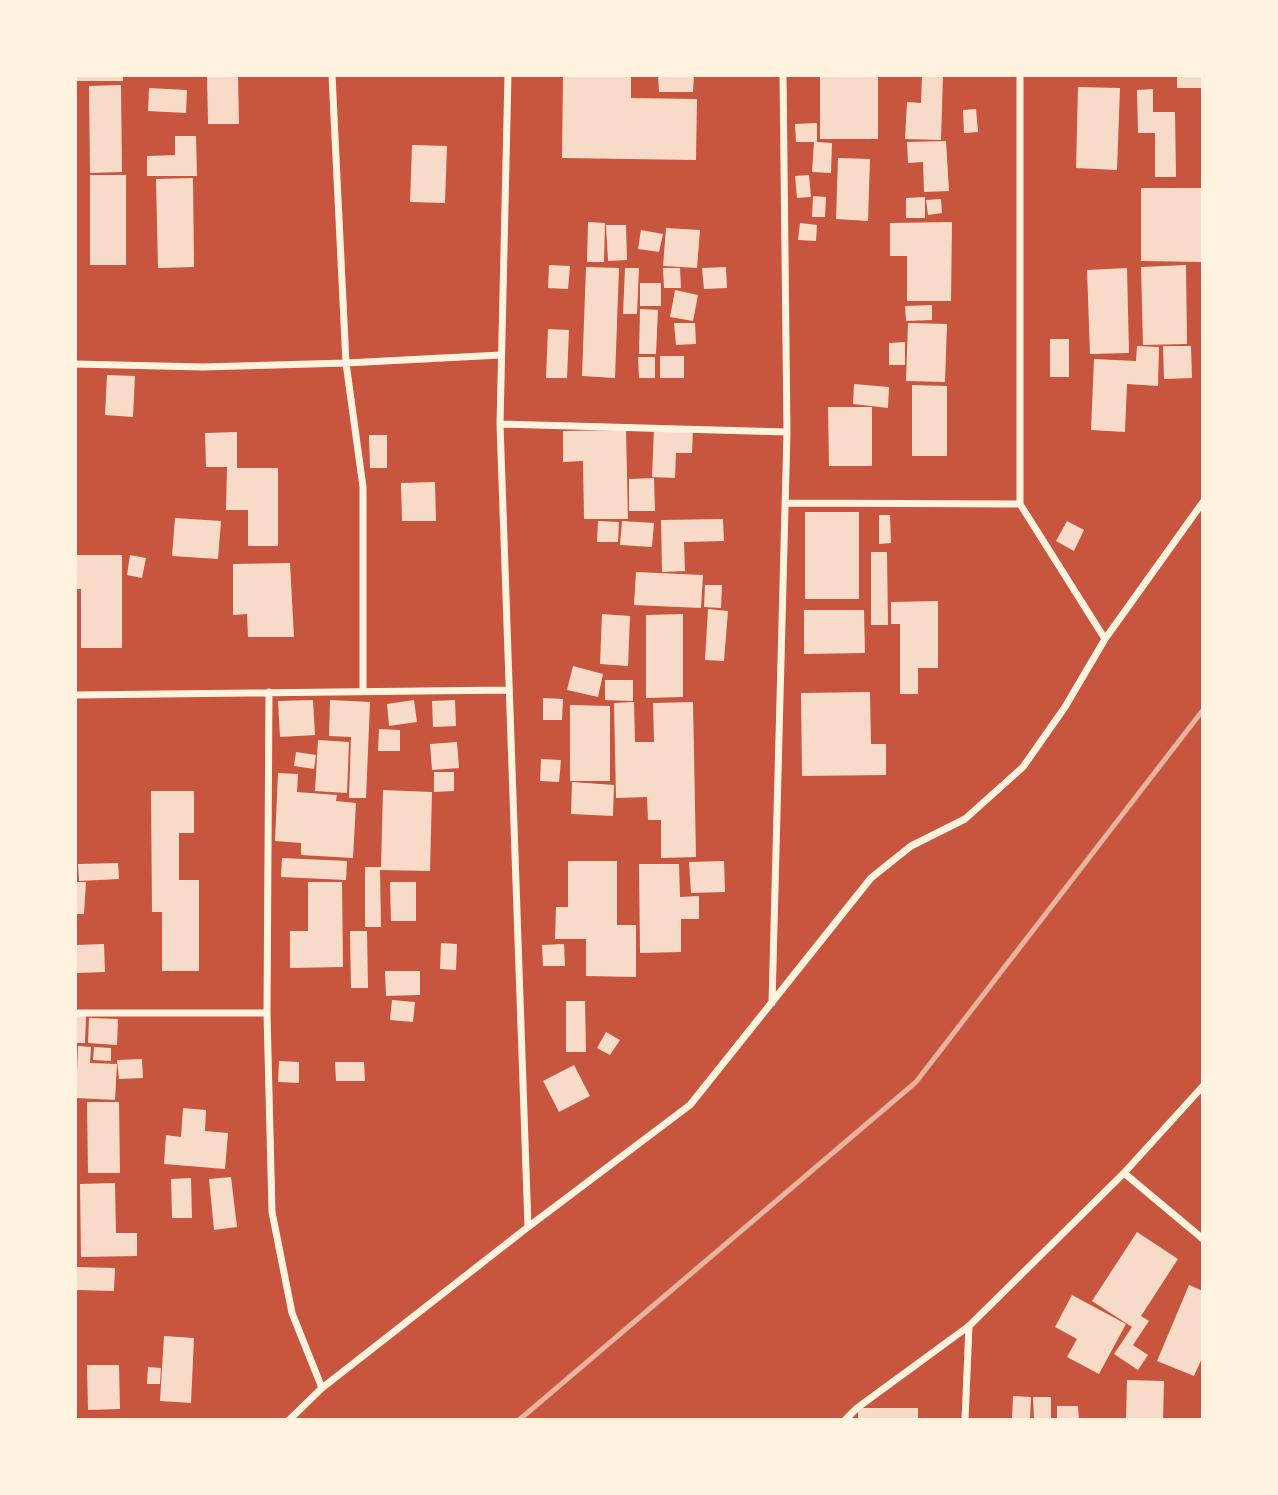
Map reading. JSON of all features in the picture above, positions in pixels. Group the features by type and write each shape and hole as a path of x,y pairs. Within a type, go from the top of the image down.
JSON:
{"street":[{"path":"332,75 346,363 363,487 363,691"},
{"path":"508,75 500,424 527,1227"},
{"path":"772,1003 787,432 783,75"},
{"path":"1020,75 1020,504 1105,639"},
{"path":"75,364 203,367 501,355"},
{"path":"500,424 787,432"},
{"path":"289,1420 322,1388 527,1227 690,1105 871,878 911,846 965,819 1023,767 1065,707 1105,639 1203,502"},
{"path":"785,503 1020,504"},
{"path":"75,695 509,690"},
{"path":"269,692 267,1013 272,1212 292,1313 322,1388"},
{"path":"75,1013 267,1013"},
{"path":"845,1420 857,1408 969,1326 1124,1173 1203,1086"},
{"path":"1124,1173 1203,1239"},
{"path":"965,1420 969,1326"}],"building":[{"path":"75,75 123,75 123,81 75,81"},
{"path":"207,75 238,75 239,124 208,124"},
{"path":"563,75 631,75 631,98 697,99 696,160 562,158"},
{"path":"658,75 694,75 693,92 659,92"},
{"path":"820,75 878,75 878,139 820,139"},
{"path":"922,75 943,75 941,140 905,139 907,102 921,103"},
{"path":"1177,75 1203,75 1203,88 1177,88"},
{"path":"121,85 122,172 90,173 89,86"},
{"path":"1078,87 1120,88 1117,170 1076,168"},
{"path":"149,88 187,90 186,113 148,111"},
{"path":"1153,89 1153,112 1175,112 1176,177 1155,177 1155,133 1138,133 1137,90"},
{"path":"976,109 978,132 964,133 963,110"},
{"path":"817,123 817,142 832,143 831,173 812,172 814,142 796,142 795,124"},
{"path":"175,136 196,136 197,176 147,176 147,156 175,155"},
{"path":"946,141 949,191 924,192 923,162 908,163 907,142"},
{"path":"412,145 447,146 445,203 410,202"},
{"path":"838,158 870,159 868,221 836,219"},
{"path":"90,175 126,175 126,265 90,265"},
{"path":"809,175 811,197 797,198 795,176"},
{"path":"193,178 194,267 158,268 156,179"},
{"path":"1141,188 1203,188 1203,262 1141,261"},
{"path":"813,196 826,197 825,217 812,217"},
{"path":"925,197 925,218 906,218 906,198"},
{"path":"941,199 942,213 928,215 926,200"},
{"path":"588,222 605,223 604,262 587,262"},
{"path":"952,222 951,301 907,301 907,256 890,256 890,223"},
{"path":"800,223 817,225 816,241 798,240"},
{"path":"606,225 626,225 627,260 608,261"},
{"path":"666,228 700,230 697,268 663,266"},
{"path":"641,230 663,234 659,252 638,249"},
{"path":"549,265 570,266 568,289 548,288"},
{"path":"1186,265 1187,344 1143,345 1141,267"},
{"path":"586,267 619,268 615,378 582,376"},
{"path":"726,267 727,288 704,289 702,268"},
{"path":"625,268 639,268 637,314 623,314"},
{"path":"663,268 680,268 681,288 664,288"},
{"path":"1127,268 1129,353 1090,354 1087,270"},
{"path":"640,283 661,283 661,306 640,306"},
{"path":"675,290 698,295 693,321 670,317"},
{"path":"932,305 932,320 906,321 905,306"},
{"path":"640,309 658,310 656,354 639,354"},
{"path":"674,323 695,323 696,344 676,345"},
{"path":"908,323 947,324 945,382 906,381"},
{"path":"548,329 569,330 567,378 546,378"},
{"path":"1050,339 1069,339 1069,377 1050,377"},
{"path":"905,342 905,365 889,365 889,343"},
{"path":"1137,346 1159,347 1158,386 1127,384 1125,432 1091,430 1094,359 1136,361"},
{"path":"1163,346 1191,346 1192,378 1164,379"},
{"path":"660,356 684,356 684,378 660,378"},
{"path":"638,357 655,357 655,378 639,378"},
{"path":"107,375 135,376 133,417 105,415"},
{"path":"854,384 889,387 888,408 853,404"},
{"path":"912,385 947,386 947,456 912,456"},
{"path":"828,407 872,407 872,466 829,466"},
{"path":"654,428 693,430 692,453 676,453 675,478 652,477"},
{"path":"626,430 628,519 584,519 583,461 563,462 563,431"},
{"path":"237,432 237,468 278,468 278,546 248,546 248,510 226,510 227,467 206,467 205,433"},
{"path":"369,435 387,435 387,468 370,468"},
{"path":"654,478 655,511 629,511 629,479"},
{"path":"435,482 436,521 402,521 401,483"},
{"path":"805,512 859,512 859,599 805,599"},
{"path":"879,515 890,515 891,543 879,544"},
{"path":"175,518 221,521 218,559 172,556"},
{"path":"723,519 724,541 684,542 685,571 662,572 661,520"},
{"path":"598,521 619,522 618,542 597,542"},
{"path":"622,521 654,523 652,547 620,545"},
{"path":"1067,521 1084,530 1074,551 1056,541"},
{"path":"871,552 887,552 888,625 871,625"},
{"path":"75,555 122,555 122,648 81,648 81,589 75,589"},
{"path":"130,555 146,558 142,578 127,575"},
{"path":"290,563 294,637 248,637 247,614 233,615 233,564"},
{"path":"636,572 703,575 701,608 634,605"},
{"path":"705,585 722,585 721,608 704,607"},
{"path":"938,601 938,668 918,668 918,694 900,694 900,624 891,624 891,602"},
{"path":"708,609 728,611 724,661 705,660"},
{"path":"804,610 864,610 865,653 804,654"},
{"path":"602,614 630,616 628,666 600,664"},
{"path":"683,614 683,697 646,698 646,615"},
{"path":"573,666 603,674 598,697 567,690"},
{"path":"605,680 633,680 633,701 605,700"},
{"path":"870,692 871,744 886,744 886,775 802,776 801,693"},
{"path":"543,698 563,699 562,720 543,720"},
{"path":"313,700 315,735 280,737 278,701"},
{"path":"330,700 370,702 366,798 349,798 351,737 329,736"},
{"path":"414,700 417,722 389,726 387,704"},
{"path":"455,700 456,726 433,727 432,701"},
{"path":"634,702 635,742 654,742 653,703 693,702 696,857 661,858 661,820 648,820 647,797 616,798 614,703"},
{"path":"570,705 610,706 610,781 570,781"},
{"path":"379,729 400,730 400,751 378,751"},
{"path":"318,740 349,742 347,793 315,791"},
{"path":"457,742 459,768 432,770 430,744"},
{"path":"296,752 316,755 314,769 294,766"},
{"path":"541,759 561,760 559,782 540,781"},
{"path":"434,772 454,772 454,791 434,792"},
{"path":"278,773 298,774 297,792 337,795 336,801 356,803 353,858 301,855 301,843 275,841"},
{"path":"572,782 614,785 613,816 571,814"},
{"path":"383,790 432,792 430,871 380,870 381,927 365,927 365,867 381,867"},
{"path":"151,791 194,791 194,833 179,833 179,880 199,880 199,971 162,971 162,912 152,912"},
{"path":"282,858 347,861 346,880 281,877"},
{"path":"568,861 617,861 617,925 636,925 636,977 586,976 586,939 555,939 556,907 568,907"},
{"path":"724,861 725,892 691,893 689,862"},
{"path":"118,863 119,879 79,881 78,864"},
{"path":"639,864 679,864 680,897 699,896 699,919 681,919 681,952 640,953"},
{"path":"75,882 86,882 84,914 75,914"},
{"path":"308,882 342,882 343,967 290,968 290,931 308,931"},
{"path":"390,882 416,882 416,921 391,921"},
{"path":"350,931 367,931 368,988 351,988"},
{"path":"441,943 457,944 456,970 440,969"},
{"path":"104,944 105,972 77,973 76,945"},
{"path":"564,944 565,966 543,966 542,945"},
{"path":"385,971 420,971 420,995 386,996"},
{"path":"392,1000 415,1002 413,1022 390,1020"},
{"path":"566,1001 585,1001 586,1052 566,1052"},
{"path":"75,1016 86,1016 85,1043 75,1043"},
{"path":"89,1018 118,1019 117,1045 88,1043"},
{"path":"606,1032 620,1040 610,1055 597,1048"},
{"path":"78,1046 91,1047 90,1063 117,1064 115,1100 76,1098"},
{"path":"94,1047 111,1048 111,1061 93,1060"},
{"path":"142,1059 143,1078 119,1079 117,1060"},
{"path":"279,1061 299,1062 299,1083 278,1082"},
{"path":"335,1062 364,1062 365,1081 336,1081"},
{"path":"574,1065 590,1096 559,1112 543,1081"},
{"path":"87,1102 119,1102 120,1173 88,1173"},
{"path":"183,1108 206,1110 205,1131 228,1133 225,1169 164,1164 166,1135 181,1137"},
{"path":"231,1177 237,1227 214,1230 209,1179"},
{"path":"191,1178 192,1218 172,1218 171,1179"},
{"path":"115,1183 116,1233 137,1233 137,1256 81,1257 80,1184"},
{"path":"1137,1232 1178,1259 1141,1316 1149,1321 1133,1345 1148,1355 1138,1370 1114,1354 1132,1327 1092,1301"},
{"path":"76,1267 115,1268 114,1291 76,1290"},
{"path":"1189,1285 1203,1291 1203,1356 1194,1376 1157,1361"},
{"path":"1072,1295 1126,1324 1099,1374 1067,1357 1077,1339 1055,1327"},
{"path":"164,1336 194,1338 191,1403 160,1401"},
{"path":"87,1365 119,1365 120,1409 88,1410"},
{"path":"148,1367 161,1368 160,1384 147,1384"},
{"path":"1127,1380 1164,1381 1163,1420 1126,1420"},
{"path":"1013,1396 1031,1397 1030,1420 1012,1419"},
{"path":"1033,1397 1051,1397 1051,1420 1034,1420"},
{"path":"1057,1406 1078,1406 1079,1420 1057,1420"},
{"path":"858,1408 918,1408 918,1420 858,1420"}],"railway":[{"path":"519,1420 916,1082 1203,710"}]}
